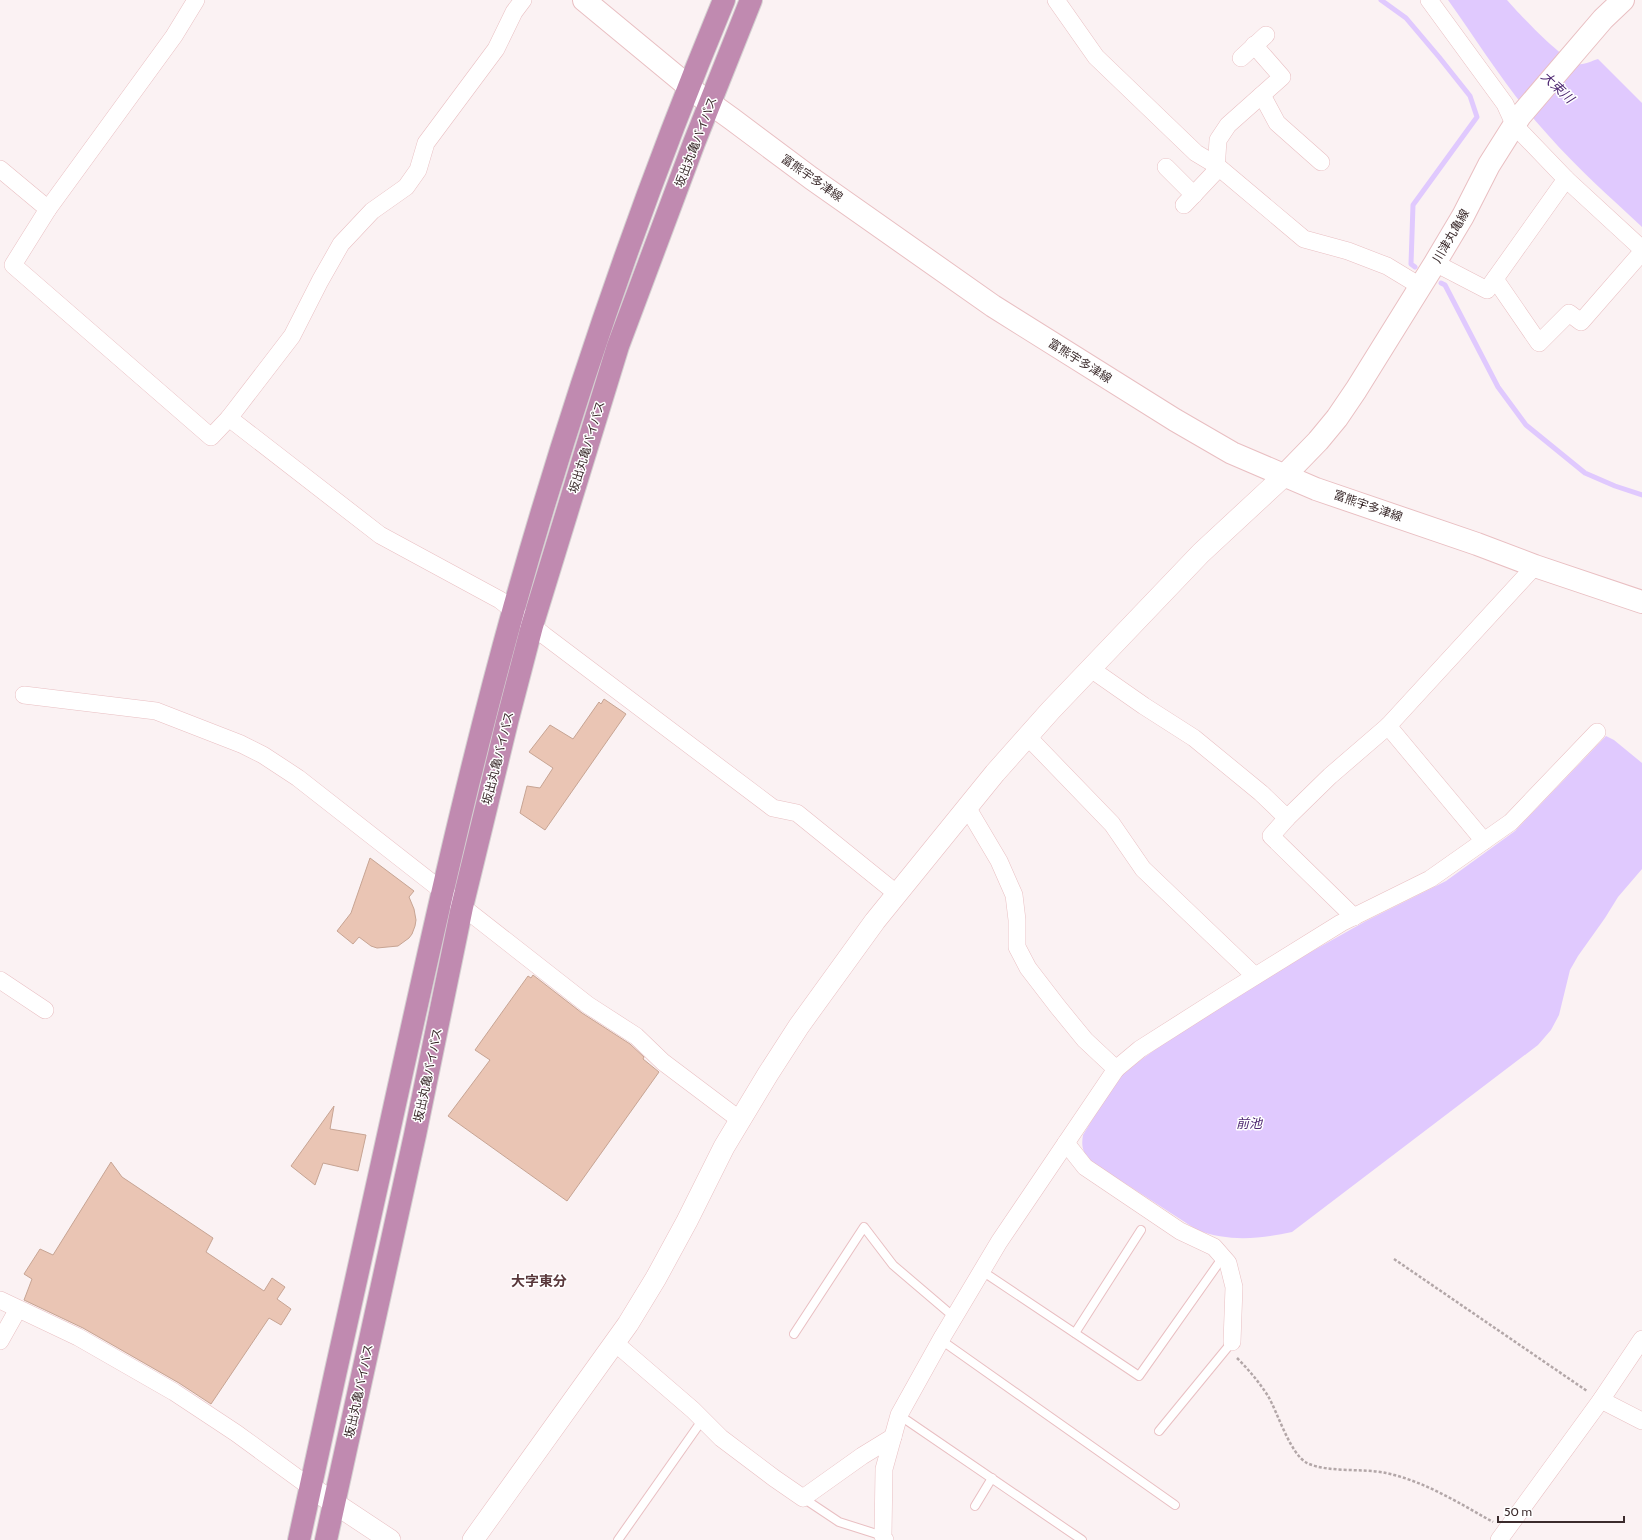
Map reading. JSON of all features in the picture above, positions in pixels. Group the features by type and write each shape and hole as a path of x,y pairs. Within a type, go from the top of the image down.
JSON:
{"highway":[{"name":"坂出丸亀バイパス","path":"299,1540 442,890 514,611 558,457 598,335 670,135 724,0"},
{"name":"坂出丸亀バイパス","path":"326,1540 415,1135 462,907 532,626 618,346 751,0"}],"main road":[{"name":"富熊宇多津線","path":"584,0 690,87 811,178 993,306 1232,453 1316,489 1477,544 1534,566 1642,602"},
{"name":"川津丸亀線","path":"1284,476 1318,441 1337,418 1435,263 1463,216 1489,165 1518,121 1603,19 1622,0"}],"street":[{"path":"196,0 170,42 48,209 13,265 211,437 228,418 292,336 320,281 342,244 372,211 406,187 418,170 426,143 496,49 514,12 523,0"},
{"path":"1056,0 1096,57 1196,153 1216,165 1304,239 1348,252 1387,266 1420,286"},
{"path":"1429,0 1518,121 1566,179 1642,249"},
{"path":"1166,167 1189,200 1216,171 1218,140 1224,130 1282,77 1260,40 1241,58"},
{"path":"1262,95 1277,123 1321,162"},
{"path":"0,169 48,209"},
{"path":"1435,263 1487,290 1566,179"},
{"path":"1495,279 1539,344 1569,313 1581,322 1642,252"},
{"path":"228,418 380,535 500,600 532,626 773,808 797,813 896,893"},
{"path":"473,1540 628,1324 656,1278 687,1221 724,1147 740,1120 799,1026 835,974 896,893 994,773 1027,736 1201,553 1284,476"},
{"path":"1354,917 1271,836 1325,780 1388,726 1534,566"},
{"path":"1091,668 1144,706 1194,738 1261,793 1287,818"},
{"path":"24,695 156,711 241,744 263,755 298,778 588,1005 636,1036 663,1062 740,1120"},
{"path":"1388,726 1484,841"},
{"path":"884,1538 884,1469 899,1415 954,1317 999,1242 1116,1069 1140,1049 1341,923 1430,879 1511,822 1597,732"},
{"path":"1027,736 1112,824 1143,869 1256,976"},
{"path":"967,807 999,861 1014,895 1017,920 1017,947 1028,968 1058,1008 1085,1040 1116,1069"},
{"path":"0,980 45,1010"},
{"path":"1066,1143 1085,1167 1180,1230 1214,1247 1223,1257 1228,1263 1234,1287 1232,1342"},
{"path":"0,1300 78,1337 174,1392 236,1433 310,1487 390,1540"},
{"path":"0,1341 18,1309"},
{"path":"1503,1535 1601,1400 1642,1339"},
{"path":"614,1342 703,1419 721,1438 803,1498 862,1456 893,1437"},
{"path":"1601,1400 1642,1421"}],"lane":[{"path":"794,1334 864,1228 893,1265 954,1317"},
{"path":"1075,1333 1141,1230"},
{"path":"982,1271 1139,1376 1223,1257"},
{"path":"941,1340 1174,1505"},
{"path":"1159,1431 1232,1342"},
{"path":"899,1415 1082,1540"},
{"path":"618,1540 703,1419"},
{"path":"975,1506 992,1478"},
{"path":"803,1498 839,1522 884,1538"}],"path":[{"path":"1394,1259 1601,1400"},
{"path":"1232,1342 1237,1358 1254,1376 1269,1397 1296,1452 1308,1463 1327,1468 1385,1473 1415,1482 1440,1493 1503,1535"}],"water":[{"name":"大束川","path":"1448,0 1507,0 1541,36 1563,55 1578,64 1598,59 1642,103 1642,227 1582,171 1534,120"},
{"name":"前池","path":"1606,736 1614,740 1642,763 1642,869 1618,897 1578,956 1570,970 1559,1015 1551,1030 1538,1045 1292,1232 1256,1238 1232,1238 1209,1234 1197,1230 1089,1160 1083,1149 1083,1135 1116,1080 1131,1067 1185,1028 1309,953 1366,921 1446,881 1515,831"}],"building":[{"path":"604,699 626,714 545,830 520,813 527,786 540,788 553,768 529,752 550,725 573,739 599,702 601,704"},
{"path":"370,858 414,891 409,897 414,909 416,920 415,926 409,938 398,946 377,948 371,946 359,937 353,944 337,931 351,913"},
{"path":"533,975 582,1013 630,1044 644,1057 643,1059 659,1072 567,1201 448,1116 490,1060 475,1050 528,976 531,978"},
{"path":"334,1106 330,1129 366,1135 358,1171 323,1163 315,1185 291,1166"},
{"path":"111,1162 122,1177 213,1238 206,1252 264,1291 272,1278 285,1287 277,1299 291,1309 281,1325 269,1318 211,1404 179,1383 83,1328 24,1300 32,1279 24,1274 40,1249 53,1255"}],"waterway":[{"path":"1381,0 1406,18 1439,57 1470,96 1477,117 1413,205 1411,264 1415,267"},
{"path":"1441,283 1445,285 1498,387 1526,425 1585,473 1615,486 1642,495"}],"district":[{"name":"大字東分","path":"539,1281"}]}
